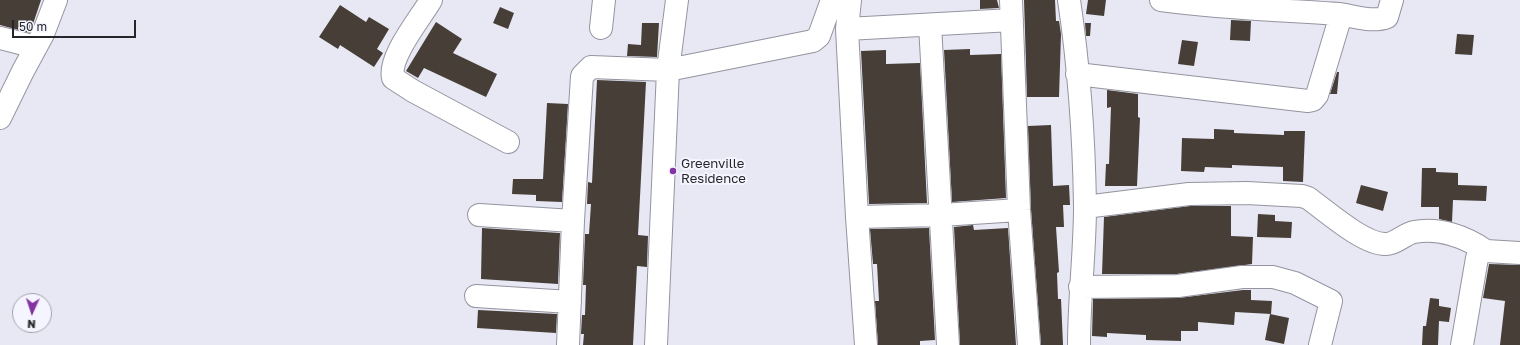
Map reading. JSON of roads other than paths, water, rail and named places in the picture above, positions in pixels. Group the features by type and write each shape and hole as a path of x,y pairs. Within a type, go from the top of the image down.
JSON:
{"street":[{"path":"0,118 56,5 56,0"},
{"path":"431,0 396,56 391,71 393,78 402,85 508,142"},
{"path":"601,28 604,0"},
{"path":"656,345 668,70 677,0"},
{"path":"568,345 573,221 582,76 591,67 668,70 813,41 819,36 832,0"},
{"path":"850,0 847,29 857,217 866,345"},
{"path":"1069,0 1077,74 1085,207 1080,287 1079,345"},
{"path":"1161,0 1213,7 1341,15 1379,20 1387,17 1392,0"},
{"path":"847,29 930,25 1012,10 1019,210 1028,345"},
{"path":"1077,74 1308,101 1313,100 1317,95 1341,15"},
{"path":"930,25 948,345"},
{"path":"0,38 36,47"},
{"path":"1085,207 1189,194 1247,193 1302,196 1308,198 1344,225 1379,244 1390,244 1413,232 1435,232 1458,235 1471,240 1486,250 1520,253"},
{"path":"857,217 941,215 1019,210"},
{"path":"479,215 573,221"},
{"path":"1462,345 1478,258 1481,252 1486,250"},
{"path":"1080,287 1178,286 1242,277 1273,277 1283,279 1331,300 1320,345"},
{"path":"476,296 570,302"}],"place":[{"name":"Greenville Residence","path":"673,171"}]}
